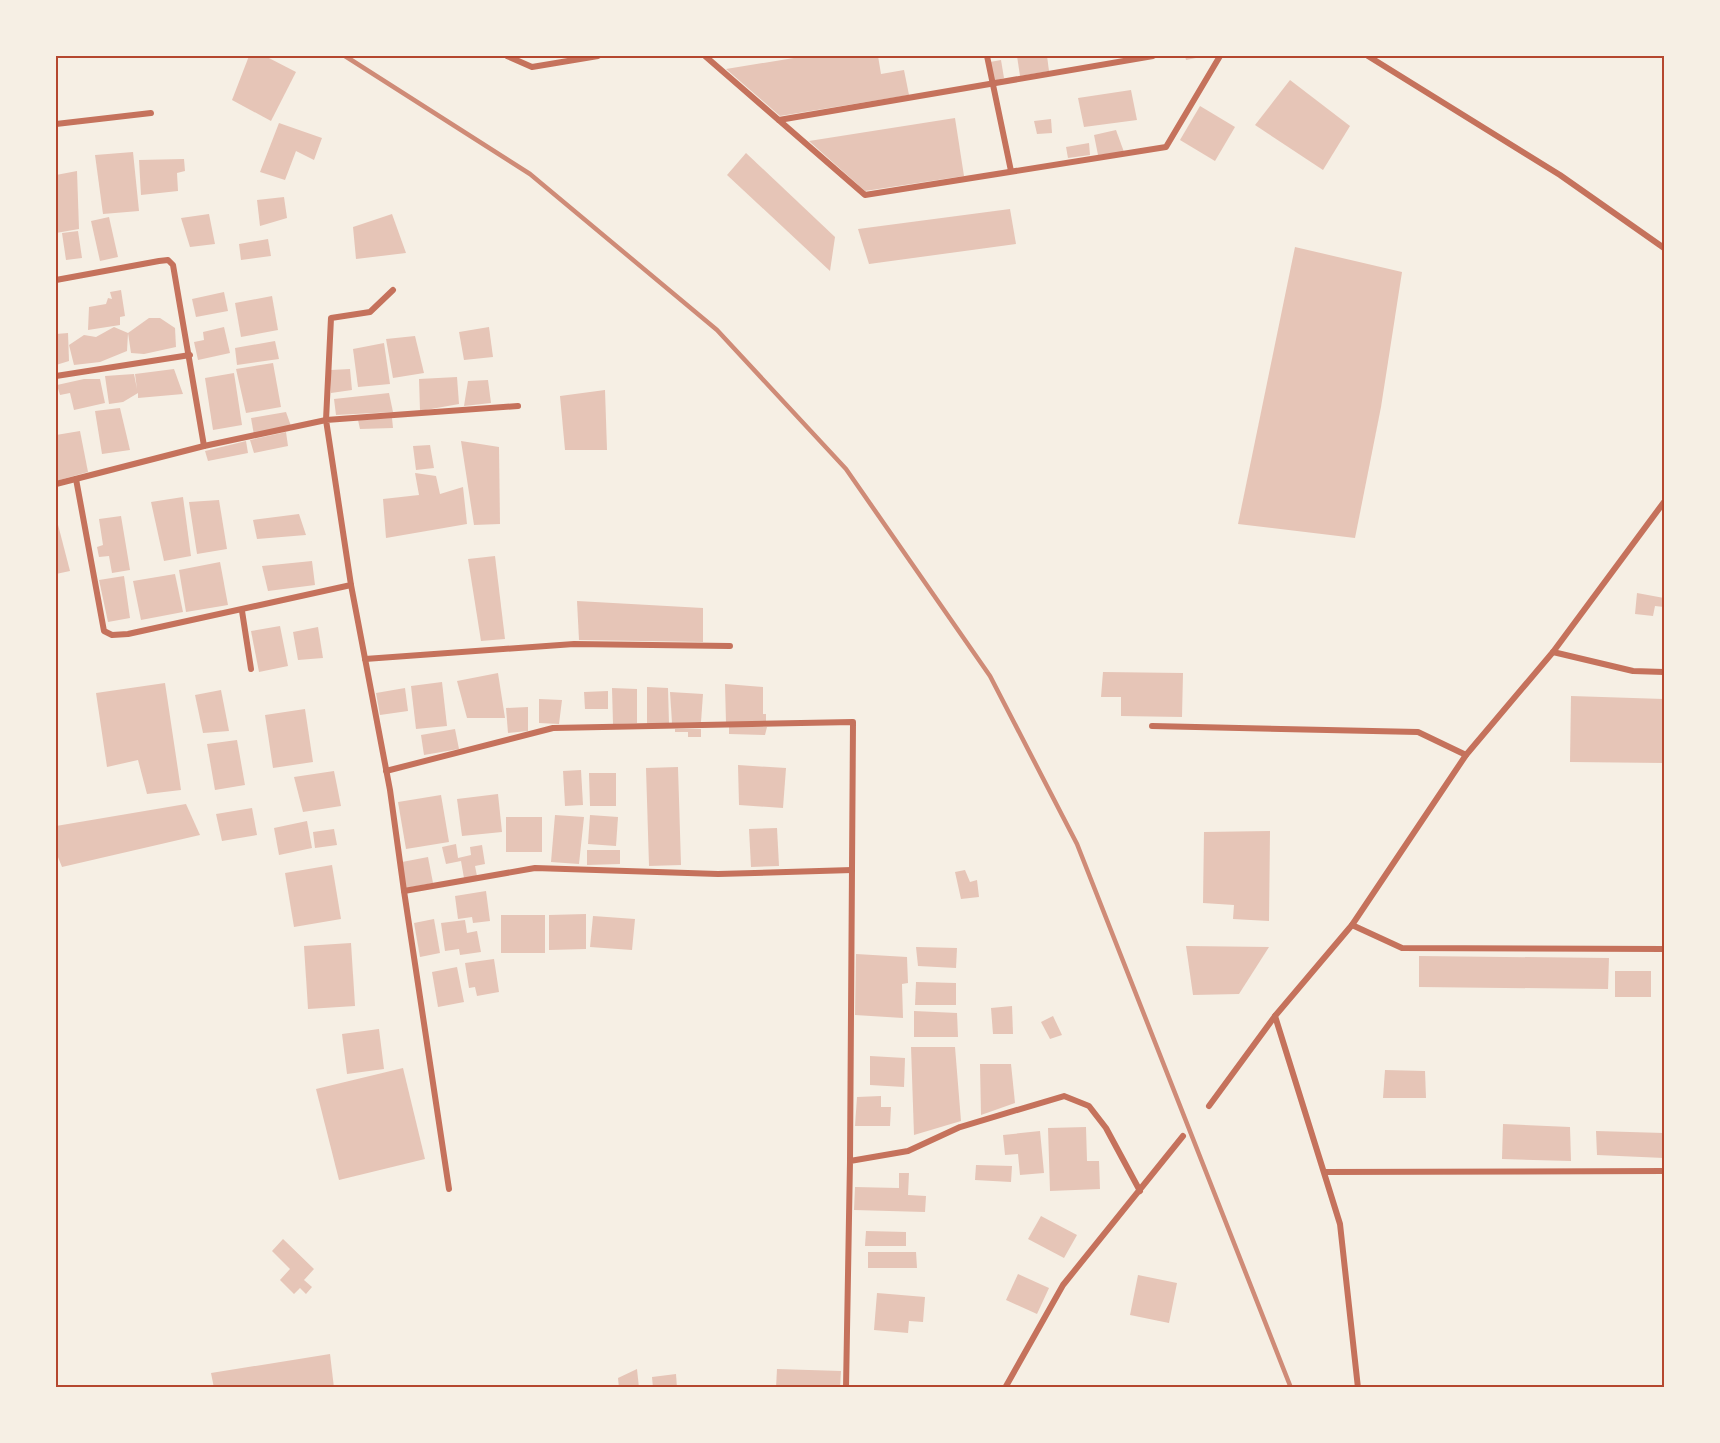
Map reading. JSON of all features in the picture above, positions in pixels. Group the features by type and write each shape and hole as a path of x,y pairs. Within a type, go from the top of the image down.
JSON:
{"street":[{"path":"507,56 532,67 598,56"},
{"path":"705,56 865,195 1166,147 1220,56"},
{"path":"987,56 1011,171"},
{"path":"779,120 1153,56"},
{"path":"1368,56 1560,175 1665,248"},
{"path":"56,124 151,113"},
{"path":"56,280 168,260 175,272 204,446"},
{"path":"393,290 370,312 331,318 326,420 351,585 386,771 449,1189"},
{"path":"56,376 190,355"},
{"path":"56,484 204,446 326,420 518,406"},
{"path":"76,479 104,630 112,635 242,610 351,585"},
{"path":"1209,1106 1275,1016 1353,925 1466,755 1553,652 1665,502"},
{"path":"242,610 251,669"},
{"path":"365,659 574,644 730,646"},
{"path":"1553,652 1633,671 1665,672"},
{"path":"386,771 553,728 854,722 846,1388"},
{"path":"1152,726 1418,732 1466,755"},
{"path":"404,891 535,868 717,874 852,870"},
{"path":"1353,925 1402,948 1665,949"},
{"path":"1275,1016 1326,1172 1344,1245 1358,1388"},
{"path":"850,1161 908,1151 960,1127 1065,1095 1089,1106 1106,1128 1140,1191"},
{"path":"1005,1388 1063,1285 1183,1136"},
{"path":"1326,1172 1665,1171"}],"building":[{"path":"249,56 265,56 296,72 271,121 232,100"},
{"path":"806,56 878,56 881,74 904,70 909,95 780,116 726,69"},
{"path":"1017,56 1047,56 1049,71 1020,76"},
{"path":"1185,56 1201,56 1201,57 1186,60"},
{"path":"1001,60 1004,78 994,81 990,62"},
{"path":"1290,80 1350,126 1323,170 1255,125"},
{"path":"1131,90 1137,120 1084,127 1078,98"},
{"path":"1200,106 1235,127 1215,161 1180,140"},
{"path":"955,118 964,176 865,191 809,141"},
{"path":"1051,119 1052,133 1037,134 1034,121"},
{"path":"279,123 322,138 314,160 296,151 285,180 260,172"},
{"path":"1116,130 1124,152 1098,155 1094,135"},
{"path":"1089,143 1090,155 1068,158 1066,147"},
{"path":"133,152 139,211 103,214 95,155"},
{"path":"746,153 835,237 830,271 727,175"},
{"path":"184,159 185,171 177,173 178,191 141,195 139,160"},
{"path":"77,171 79,229 56,233 56,175"},
{"path":"284,197 287,218 260,226 257,200"},
{"path":"1010,209 1016,244 869,264 858,229"},
{"path":"209,214 215,244 190,247 181,218"},
{"path":"392,214 406,253 356,259 353,227"},
{"path":"109,217 118,257 100,261 91,221"},
{"path":"78,231 82,258 66,260 62,233"},
{"path":"268,239 271,256 241,260 239,244"},
{"path":"1295,247 1402,272 1381,407 1355,538 1238,524"},
{"path":"121,290 125,316 120,317 120,325 88,330 89,307 106,304 108,298 112,299 110,292"},
{"path":"224,292 228,311 196,317 192,299"},
{"path":"272,296 278,330 241,337 235,303"},
{"path":"149,318 160,318 175,328 176,347 144,354 131,353 128,333"},
{"path":"114,327 128,333 127,351 100,362 74,365 69,345 84,335 96,337"},
{"path":"224,327 230,353 198,360 194,342 204,340 203,332"},
{"path":"489,327 493,357 464,360 459,332"},
{"path":"68,333 69,361 56,365 56,334"},
{"path":"415,336 424,373 393,378 386,339"},
{"path":"275,341 279,359 237,365 235,348"},
{"path":"384,343 390,384 358,387 353,349"},
{"path":"273,363 281,407 246,413 236,369"},
{"path":"174,369 183,394 138,398 138,393 123,402 109,404 105,376 134,374 137,389 135,374"},
{"path":"350,369 352,390 331,393 331,370"},
{"path":"234,373 242,425 213,430 205,378"},
{"path":"457,377 459,404 420,411 419,379"},
{"path":"84,379 100,379 105,403 74,410 70,393 60,395 57,385"},
{"path":"488,380 491,403 464,406 468,381"},
{"path":"605,390 607,450 565,450 560,396"},
{"path":"389,393 393,412 336,415 334,399"},
{"path":"120,408 130,450 102,454 95,411"},
{"path":"286,412 291,426 254,435 251,418"},
{"path":"392,418 393,428 360,429 358,420"},
{"path":"80,431 88,472 56,481 56,435"},
{"path":"286,432 288,446 254,453 250,440"},
{"path":"246,441 248,453 208,461 205,451"},
{"path":"461,441 499,447 500,524 474,525"},
{"path":"430,445 434,468 416,470 413,446"},
{"path":"415,473 436,476 440,494 463,487 467,524 386,538 383,499 419,495"},
{"path":"183,497 191,556 164,561 151,502"},
{"path":"219,500 227,549 197,554 189,502"},
{"path":"299,514 306,535 257,539 253,520"},
{"path":"121,516 130,570 112,573 109,556 99,557 97,547 103,545 99,519"},
{"path":"56,517 70,571 56,574"},
{"path":"495,556 505,639 481,641 468,559"},
{"path":"312,561 315,585 268,591 262,566"},
{"path":"220,562 228,605 186,612 179,570"},
{"path":"175,574 183,612 141,620 133,581"},
{"path":"124,576 130,618 108,622 99,580"},
{"path":"1637,593 1664,598 1664,607 1655,606 1653,616 1635,614"},
{"path":"577,601 703,608 703,642 579,640"},
{"path":"280,626 288,666 259,672 251,631"},
{"path":"318,627 323,658 298,660 293,632"},
{"path":"1103,672 1183,673 1182,717 1121,716 1121,697 1101,697"},
{"path":"498,673 505,718 467,718 457,681"},
{"path":"442,682 447,726 416,729 411,686"},
{"path":"165,683 181,790 147,794 138,760 107,767 96,693"},
{"path":"725,684 763,687 763,714 766,714 766,721 726,723"},
{"path":"647,687 668,688 669,724 647,724"},
{"path":"405,688 408,711 380,715 376,693"},
{"path":"612,688 637,689 637,723 613,724"},
{"path":"221,690 229,731 203,733 195,695"},
{"path":"608,691 608,709 585,709 584,692"},
{"path":"670,692 703,694 701,722 672,723"},
{"path":"1571,696 1664,699 1664,763 1570,762"},
{"path":"539,699 562,700 559,724 539,723"},
{"path":"528,707 528,731 508,733 506,708"},
{"path":"305,709 313,762 273,768 265,715"},
{"path":"729,727 767,727 765,735 729,734"},
{"path":"455,729 459,749 424,755 421,735"},
{"path":"675,729 701,729 701,737 688,737 688,732 675,732"},
{"path":"237,740 245,785 215,790 207,744"},
{"path":"738,765 786,768 783,808 739,805"},
{"path":"678,767 681,865 649,866 646,768"},
{"path":"581,770 583,805 565,806 563,771"},
{"path":"334,771 341,806 303,812 294,777"},
{"path":"589,773 616,773 616,806 590,806"},
{"path":"498,794 502,832 462,836 457,799"},
{"path":"441,795 449,842 406,849 398,802"},
{"path":"186,804 200,835 62,867 56,852 56,826"},
{"path":"252,808 257,835 222,841 216,814"},
{"path":"555,815 584,817 579,864 551,862"},
{"path":"590,815 618,817 616,846 588,844"},
{"path":"506,817 542,817 542,852 506,852"},
{"path":"307,821 312,848 279,855 274,828"},
{"path":"777,828 779,866 751,867 749,829"},
{"path":"334,829 337,845 315,848 313,832"},
{"path":"1270,831 1269,921 1233,919 1234,905 1203,903 1204,832"},
{"path":"456,844 458,858 471,855 470,847 482,845 485,864 475,866 477,876 464,878 461,861 446,864 442,847"},
{"path":"587,850 620,850 620,864 587,865"},
{"path":"428,857 433,883 406,888 402,862"},
{"path":"332,865 341,919 294,927 285,873"},
{"path":"965,870 970,882 977,880 979,897 961,899 955,872"},
{"path":"486,891 490,921 473,923 472,917 458,919 455,896"},
{"path":"586,914 586,949 549,950 549,915"},
{"path":"501,915 545,915 545,953 501,953"},
{"path":"593,916 635,919 632,950 590,947"},
{"path":"434,919 440,953 420,957 414,923"},
{"path":"465,920 467,933 477,931 481,952 460,955 459,949 445,951 441,923"},
{"path":"351,943 355,1006 308,1009 304,946"},
{"path":"1186,946 1269,947 1239,994 1193,995"},
{"path":"916,947 957,948 956,968 918,966"},
{"path":"856,954 907,957 908,983 902,984 903,1018 855,1015"},
{"path":"1419,956 1609,958 1608,989 1419,987"},
{"path":"494,959 499,992 477,996 475,987 469,988 465,963"},
{"path":"457,967 464,1002 438,1007 432,972"},
{"path":"1615,971 1651,971 1651,997 1615,997"},
{"path":"916,982 956,983 956,1005 915,1005"},
{"path":"1012,1006 1013,1034 993,1034 991,1008"},
{"path":"914,1011 957,1013 958,1037 914,1037"},
{"path":"1053,1016 1062,1035 1050,1039 1041,1022"},
{"path":"379,1029 384,1069 347,1074 342,1034"},
{"path":"911,1047 955,1047 961,1121 914,1135"},
{"path":"870,1056 905,1058 904,1087 870,1085"},
{"path":"980,1064 1011,1064 1015,1103 981,1115"},
{"path":"403,1068 425,1159 339,1180 316,1089"},
{"path":"1385,1070 1425,1071 1426,1098 1383,1098"},
{"path":"881,1096 881,1107 891,1107 890,1126 855,1126 857,1097"},
{"path":"1503,1124 1570,1127 1571,1161 1502,1159"},
{"path":"1086,1127 1087,1161 1099,1161 1100,1189 1050,1191 1048,1128"},
{"path":"1040,1131 1044,1173 1020,1175 1018,1154 1005,1155 1003,1135"},
{"path":"1596,1131 1664,1133 1664,1158 1597,1155"},
{"path":"976,1165 1012,1166 1011,1182 975,1180"},
{"path":"899,1173 909,1173 908,1195 926,1196 925,1212 854,1210 855,1187 899,1188"},
{"path":"1041,1216 1077,1235 1064,1258 1028,1239"},
{"path":"866,1231 906,1232 906,1246 865,1246"},
{"path":"283,1239 314,1269 304,1280 312,1287 306,1294 300,1288 294,1294 280,1280 290,1269 272,1251"},
{"path":"868,1252 916,1252 917,1268 868,1268"},
{"path":"1018,1274 1049,1288 1037,1314 1006,1300"},
{"path":"1138,1275 1177,1283 1169,1323 1130,1315"},
{"path":"877,1293 925,1297 923,1322 909,1321 908,1333 874,1330"},
{"path":"330,1354 334,1388 214,1388 211,1373"},
{"path":"637,1369 639,1388 619,1388 618,1378"},
{"path":"777,1369 841,1371 840,1388 776,1388"},
{"path":"676,1374 677,1388 653,1388 652,1377"}],"railway":[{"path":"345,56 530,174 717,330 846,469 990,676 1077,844 1291,1388"}]}
